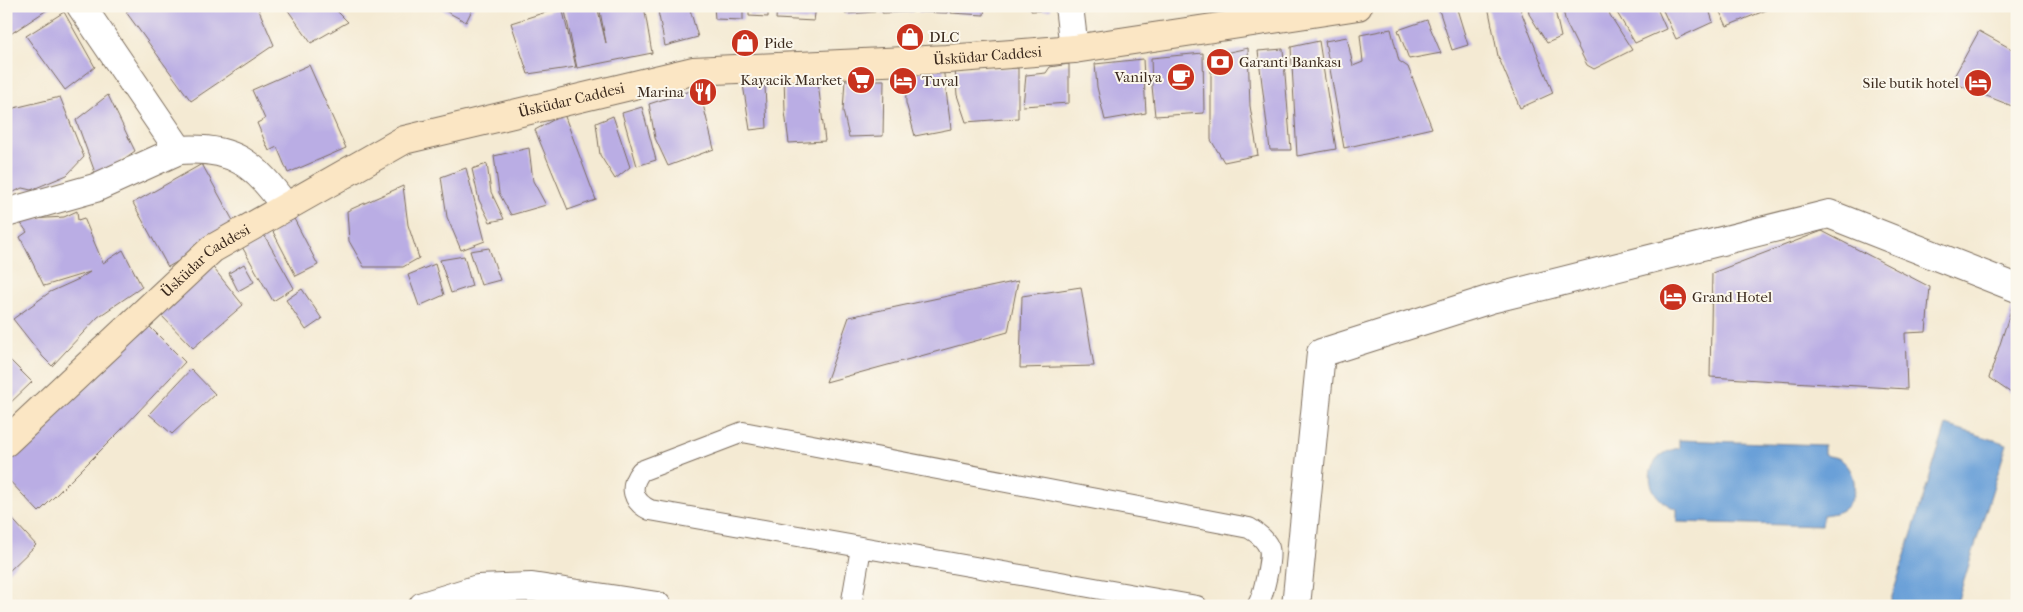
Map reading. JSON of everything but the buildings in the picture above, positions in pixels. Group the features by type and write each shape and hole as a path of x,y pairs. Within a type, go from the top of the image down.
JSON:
{"main road":[{"name":"Üsküdar Caddesi","path":"6,442 212,249 404,140 693,71 947,59 1074,49 1358,6"}],"street":[{"path":"81,6 179,150"},
{"path":"1069,6 1074,49"},
{"path":"6,213 95,188 179,150 200,148 220,151 239,159 255,169 268,182 286,207"},
{"path":"1296,606 1321,353 1491,299 1829,214 2017,288"},
{"path":"423,606 478,589 532,586 658,606"}],"lane":[{"path":"1197,606 650,510 642,506 635,499 634,483 641,472 743,432 1249,528 1262,538 1270,551 1262,597 1257,606"},
{"path":"851,606 861,548"}],"water":[{"path":"1946,425 2007,444 1956,606 1889,606"},
{"path":"1679,440 1824,445 1824,455 1840,459 1850,469 1854,482 1853,496 1843,510 1823,515 1822,526 1677,522 1677,509 1665,503 1657,495 1650,477 1652,467 1658,459 1667,452 1679,448"}],"place":[{"name":"DLC","path":"910,37"},
{"name":"Pide","path":"745,43"},
{"name":"Garanti Bankası","path":"1220,62"},
{"name":"Vanilya","path":"1181,77"},
{"name":"Kayacik Market","path":"861,80"},
{"name":"Tuval","path":"903,81"},
{"name":"Sile butik hotel","path":"1978,83"},
{"name":"Marina","path":"703,92"},
{"name":"Grand Hotel","path":"1673,297"}]}
